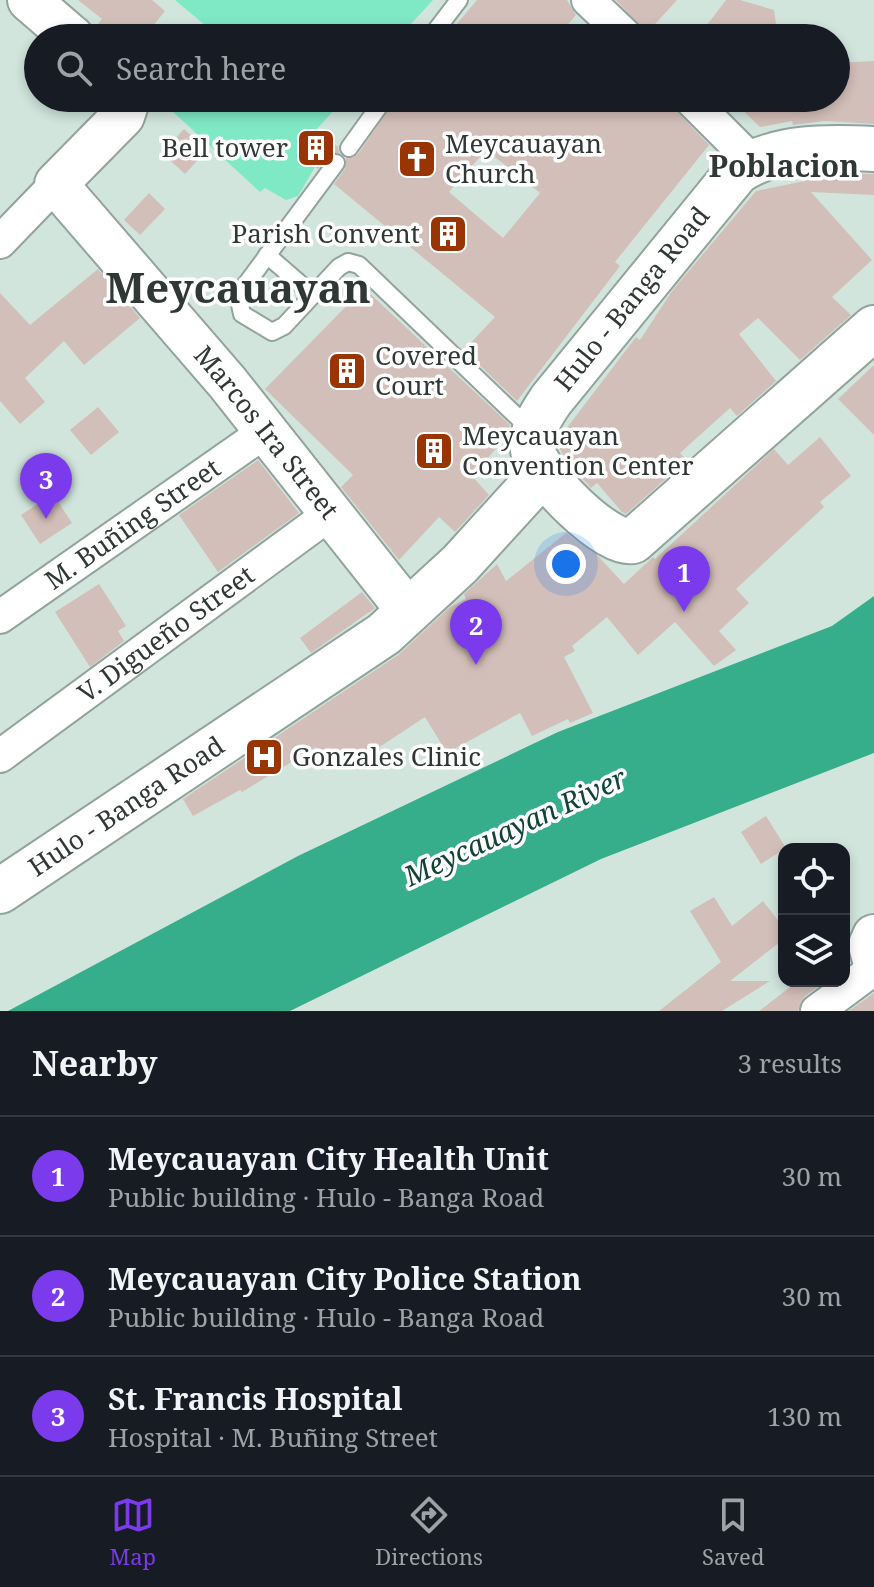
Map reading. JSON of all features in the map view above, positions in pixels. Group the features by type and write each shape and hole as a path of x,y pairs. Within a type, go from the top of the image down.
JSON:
{"main road":[{"name":"Hulo - Banga Road","path":"533,432 551,400 645,282 723,186 752,161 794,150 874,149"},
{"path":"533,432 532,447 542,474 607,535 625,543 633,541 874,328"},
{"name":"Hulo - Banga Road","path":"0,891 350,658 409,612 460,564 542,474"}],"street":[{"path":"29,0 57,24"},
{"path":"588,0 613,24"},
{"path":"0,242 124,112"},
{"path":"703,112 752,161"},
{"name":"Marcos Ira Street","path":"56,184 266,431 409,612"},
{"name":"M. Buñing Street","path":"0,617 266,431"},
{"name":"V. Digueño Street","path":"0,756 331,513"},
{"path":"817,1011 873,952"}],"lane":[{"path":"441,24 459,0"},
{"path":"349,148 375,112"},
{"path":"336,163 238,295 242,314 272,332 284,326 339,267 348,262 359,265 533,432"},
{"path":"267,255 313,295"}],"shaded area":[{"path":"175,0 433,0 411,24 204,24"},
{"path":"173,112 332,112 297,151 315,167 298,196 286,200 265,188 260,192"}],"water":[{"name":"Meycauayan River","path":"874,596 874,753 601,859 290,1011 8,1011 298,856 558,732 832,626"}],"building":[{"path":"78,0 152,0 165,11 154,24 98,24 102,19"},
{"path":"477,0 567,0 576,15 568,24 457,24"},
{"path":"616,0 677,0 655,24 637,24"},
{"path":"726,0 740,0 774,10 776,24 708,24"},
{"path":"874,61 874,124 825,121 793,125 792,121 760,127 744,112 850,112 850,62"},
{"path":"386,112 677,112 709,145 615,262 620,266 517,401 464,350 495,317 334,184 345,169 346,158 358,154","holes":["486,150 540,193 503,238 449,192"]},
{"path":"184,129 207,150 185,174 162,153"},
{"name":"Bell tower","path":"316,129 338,147 339,153 331,153 318,169 297,151"},
{"path":"844,173 874,174 874,195 811,192 872,260 832,297 851,315 800,360 758,318 739,334 776,381 737,416 730,408 680,453 687,460 626,514 622,512 597,483 591,488 567,461 558,446 570,433 566,429 636,337 640,340 672,291 756,191"},
{"path":"149,193 165,209 140,235 124,220"},
{"path":"98,269 140,318 84,365 64,341 25,378 45,402 20,424 0,401 0,293 30,325"},
{"path":"364,288 510,425 508,435 472,476 489,495 455,532 439,517 399,560 341,487 353,475 265,389"},
{"path":"874,365 874,435 838,399"},
{"path":"98,407 119,432 91,455 70,430"},
{"path":"820,437 851,476 820,502 824,507 736,589 749,603 719,631 736,650 714,666 675,622 638,655 607,617 572,646 575,651 564,657 593,713 570,723 568,719 532,736 520,713 447,753 425,717 360,760 356,753 332,770 316,747 242,792 240,790 193,816 183,799 398,655 450,607 466,599 464,594 497,564 506,581 566,533 597,555 624,584 774,449 788,465"},
{"path":"258,460 299,513 218,572 179,515"},
{"path":"53,494 72,523 40,544 21,515"},
{"path":"99,584 126,626 118,631 124,641 90,667 55,612"},
{"path":"362,592 375,608 311,653 300,638"},
{"path":"766,816 783,843 778,843 778,853 761,864 741,832"},
{"path":"714,897 732,926 763,901 778,920 778,944 730,981 770,981 722,1011 659,1011 721,962 690,911"},
{"path":"790,987 818,987 805,996 798,1011 759,1011"},
{"path":"874,993 874,1011 849,1011"}],"place":[{"name":"Bell tower","path":"316,148"},
{"name":"Meycauayan Church","path":"417,159"},
{"name":"Parish Convent","path":"448,234"},
{"name":"Covered Court","path":"347,371"},
{"name":"Meycauayan Convention Center","path":"434,451"},
{"name":"St. Francis Hospital","path":"46,519"},
{"name":"Meycauayan City Health Unit","path":"684,612"},
{"name":"Meycauayan City Police Station","path":"476,665"},
{"name":"Gonzales Clinic","path":"264,757"}],"district":[{"name":"Poblacion","path":"784,167"},
{"name":"Meycauayan","path":"238,288"}]}
